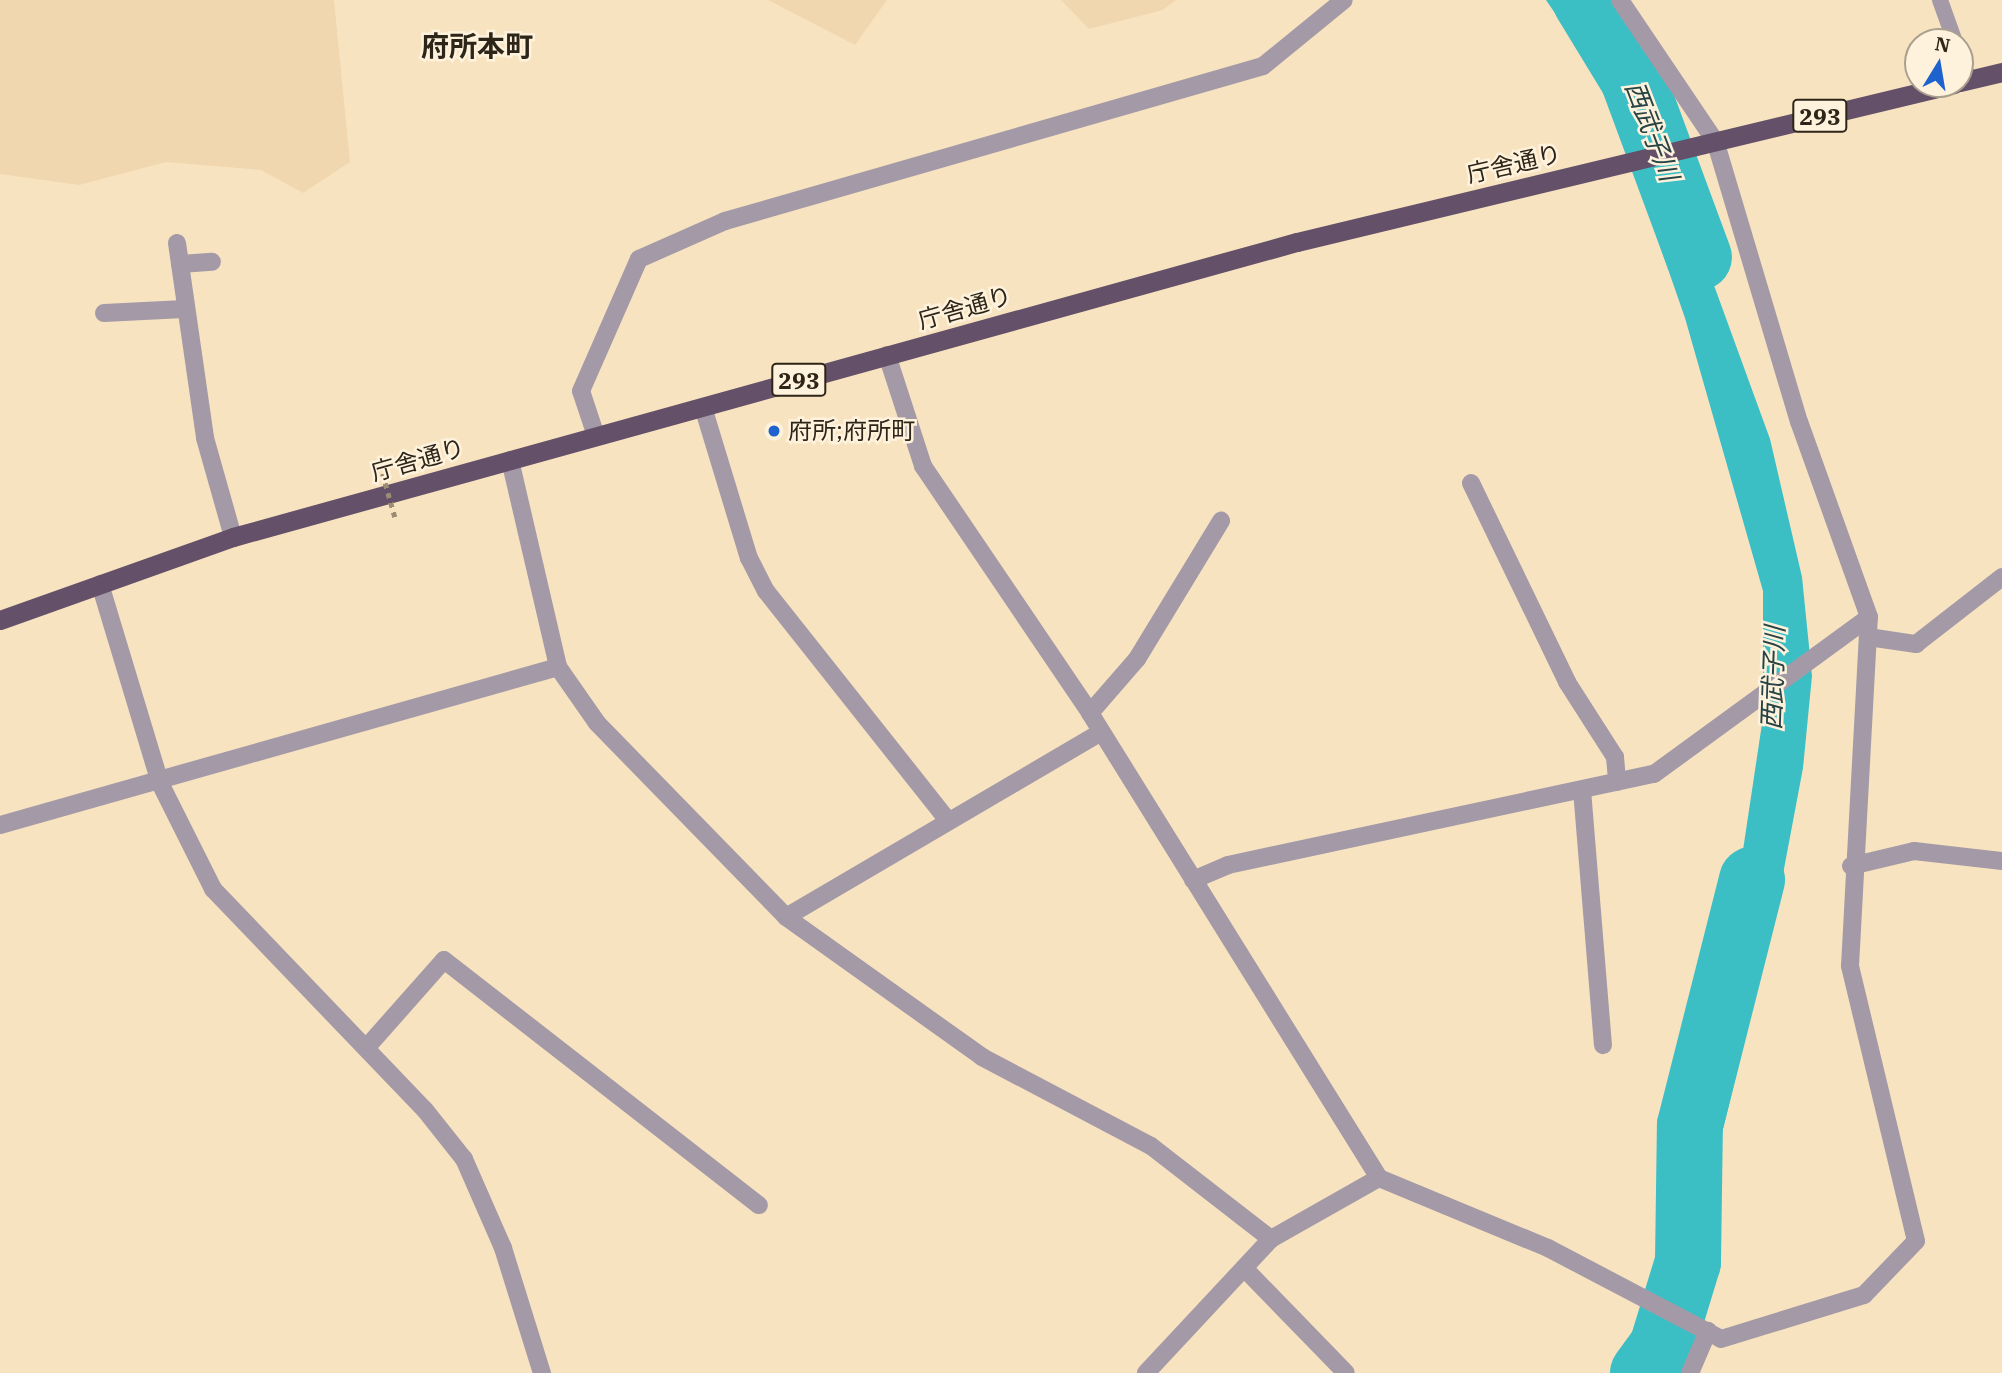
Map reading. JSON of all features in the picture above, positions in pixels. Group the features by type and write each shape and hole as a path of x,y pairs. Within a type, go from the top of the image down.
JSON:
{"highway":[{"name":"庁舎通り","path":"1974,79 2002,72"},
{"name":"庁舎通り","path":"0,620 233,537 1297,242 1904,96"}],"street":[{"path":"596,436 581,391 639,259 725,221 1263,66 1344,0"},
{"path":"887,355 923,466 1090,713 1379,1178 1535,1242 1721,1339 1864,1295 1916,1241 1850,966 1851,866 1869,618 1799,422 1715,141 1620,0"},
{"path":"177,243 184,309 205,438 233,537"},
{"path":"180,264 212,262"},
{"path":"104,313 184,309"},
{"path":"702,407 749,558 766,591 946,818"},
{"path":"510,460 558,667 597,723 786,917 982,1057 1151,1146 1272,1240"},
{"path":"1471,483 1567,682 1615,757 1616,782"},
{"path":"1090,713 1137,659 1222,521"},
{"path":"1868,637 1916,643 2002,577"},
{"path":"100,584 160,783 213,889 367,1047 464,1159 503,1248 542,1373"},
{"path":"1193,880 1228,865 1654,774 1869,618"},
{"path":"0,825 160,783 558,667"},
{"path":"786,917 946,818 1101,732"},
{"path":"1582,790 1603,1045"},
{"path":"1851,866 1914,851 2002,861"},
{"path":"367,1047 444,960 759,1205"},
{"path":"1146,1373 1272,1240 1379,1178"},
{"path":"1244,1268 1346,1373"},
{"path":"1690,1373 1708,1331"}],"lane":[{"path":"1940,0 1950,28"}],"path":[{"path":"380,464 395,517"}],"shaded area":[{"path":"0,0 334,0 350,162 303,193 261,170 166,162 79,185 0,174"},
{"path":"768,0 887,0 855,45"},
{"path":"1061,0 1176,0 1163,10 1089,29"}],"water":[{"path":"1546,0 1576,0 1684,203 1770,439 1802,577 1812,676 1803,768 1774,922 1720,1141 1694,1290 1662,1373 1629,1373 1678,1262 1693,1195 1690,1125 1725,1026 1734,910 1763,717 1763,591 1685,318 1604,85"}],"pier":[{"path":"1642,122 1677,185 1638,194 1615,128"}],"waterway":[{"name":"西武子川","path":"1585,0 1633,79 1699,257"},
{"name":"西武子川","path":"1643,1373 1662,1347 1688,1262 1690,1125 1752,880"}],"place":[{"name":"府所;府所町","path":"774,431"}],"district":[{"name":"府所本町","path":"477,46"}]}
